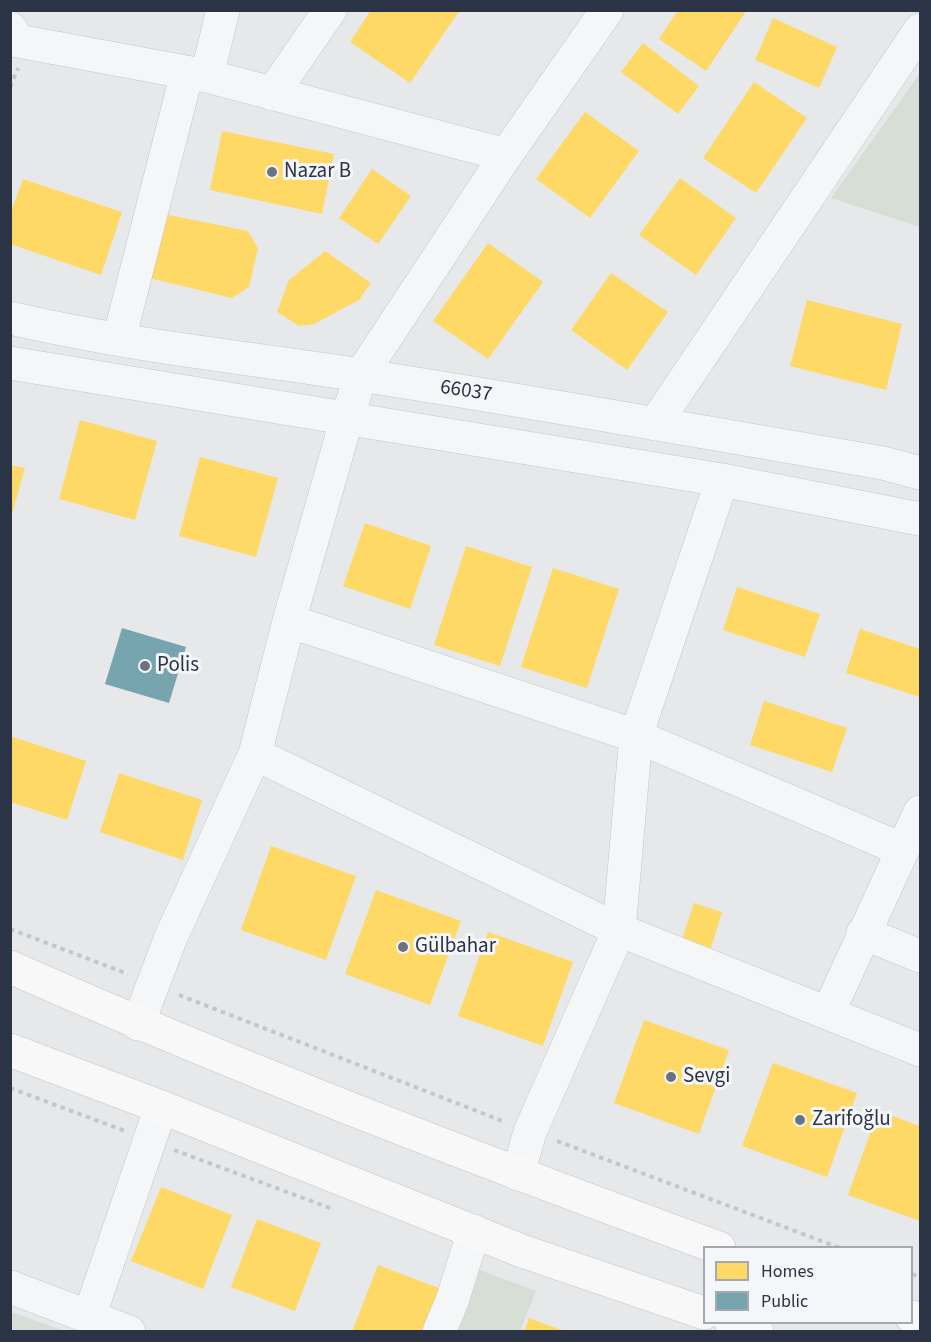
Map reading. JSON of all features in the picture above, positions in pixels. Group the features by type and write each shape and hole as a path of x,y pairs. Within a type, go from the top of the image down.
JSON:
{"main road":[{"path":"10,967 138,1024 518,1174 714,1246"},
{"path":"10,1050 161,1107 522,1251 703,1312"},
{"path":"734,1324 757,1332"}],"street":[{"path":"119,339 197,75 223,10"},
{"path":"272,94 330,10"},
{"path":"138,1024 171,937 255,754 288,621 361,375 506,155 607,10"},
{"path":"655,424 921,30"},
{"path":"13,39 197,75 506,155"},
{"name":"66037","path":"10,318 68,332 361,375 883,463 921,473"},
{"path":"10,363 722,480 921,519"},
{"path":"518,1174 530,1132 619,930 636,736 722,480"},
{"path":"288,621 636,736 903,850"},
{"path":"255,754 619,930 921,1050"},
{"path":"828,1013 921,812"},
{"path":"864,933 921,956"},
{"path":"89,1317 161,1107"},
{"path":"438,1332 452,1301 474,1231"},
{"path":"10,1287 129,1332"}],"path":[{"path":"10,929 530,1132 835,1246"}],"shaded area":[{"path":"920,73 920,227 831,198"},
{"path":"474,1268 536,1291 520,1331 451,1332"},
{"path":"11,1312 65,1331 11,1331"}],"building: Homes":[{"path":"371,10 460,10 410,83 350,42"},
{"path":"678,10 747,10 706,71 659,39"},
{"path":"773,18 837,47 819,88 755,60"},
{"path":"643,43 699,86 678,114 621,72"},
{"path":"754,82 807,118 756,193 703,158"},
{"path":"585,112 639,151 590,218 536,179"},
{"name":"Nazar B","path":"222,131 334,154 322,214 210,190"},
{"path":"372,169 411,196 378,244 339,218"},
{"path":"680,178 736,218 696,275 639,235"},
{"path":"23,179 122,212 101,275 10,244 10,215"},
{"path":"164,214 248,231 258,248 249,287 232,298 149,278"},
{"path":"488,243 543,282 488,359 433,321"},
{"path":"325,251 371,283 359,300 314,324 299,326 277,312 289,280"},
{"path":"611,273 668,312 627,370 571,330"},
{"path":"807,300 902,324 886,390 790,366"},
{"path":"80,420 157,441 135,520 59,499"},
{"path":"200,457 278,478 256,557 179,536"},
{"path":"10,465 25,468 11,518 10,518"},
{"path":"365,523 431,546 410,609 343,586"},
{"path":"466,546 532,567 500,666 434,645"},
{"path":"553,568 619,589 587,688 521,667"},
{"path":"737,587 820,614 805,657 723,630"},
{"path":"860,629 920,649 920,697 846,673"},
{"path":"764,701 847,728 832,772 750,745"},
{"path":"10,736 86,761 67,820 10,802"},
{"path":"119,773 202,800 183,860 100,832"},
{"path":"271,846 356,876 326,960 241,930"},
{"name":"Gülbahar","path":"376,890 461,921 430,1005 345,974"},
{"path":"694,903 722,912 711,948 682,939"},
{"path":"488,932 573,962 543,1046 458,1016"},
{"name":"Sevgi","path":"644,1020 729,1050 699,1134 614,1103"},
{"name":"Zarifoğlu","path":"773,1063 857,1093 827,1177 742,1146"},
{"path":"878,1111 920,1126 920,1221 848,1195"},
{"path":"161,1187 232,1215 203,1289 131,1261"},
{"path":"257,1219 321,1243 295,1311 231,1287"},
{"path":"378,1265 441,1289 425,1332 352,1332"},
{"path":"529,1318 564,1331 564,1332 524,1332"}],"building: Public":[{"name":"Polis","path":"122,628 186,647 169,703 105,684"}],"place":[{"name":"Nazar B","path":"272,172"},
{"name":"Polis","path":"145,666"},
{"name":"Gülbahar","path":"403,947"},
{"name":"Sevgi","path":"671,1077"},
{"name":"Zarifoğlu","path":"800,1120"}]}
